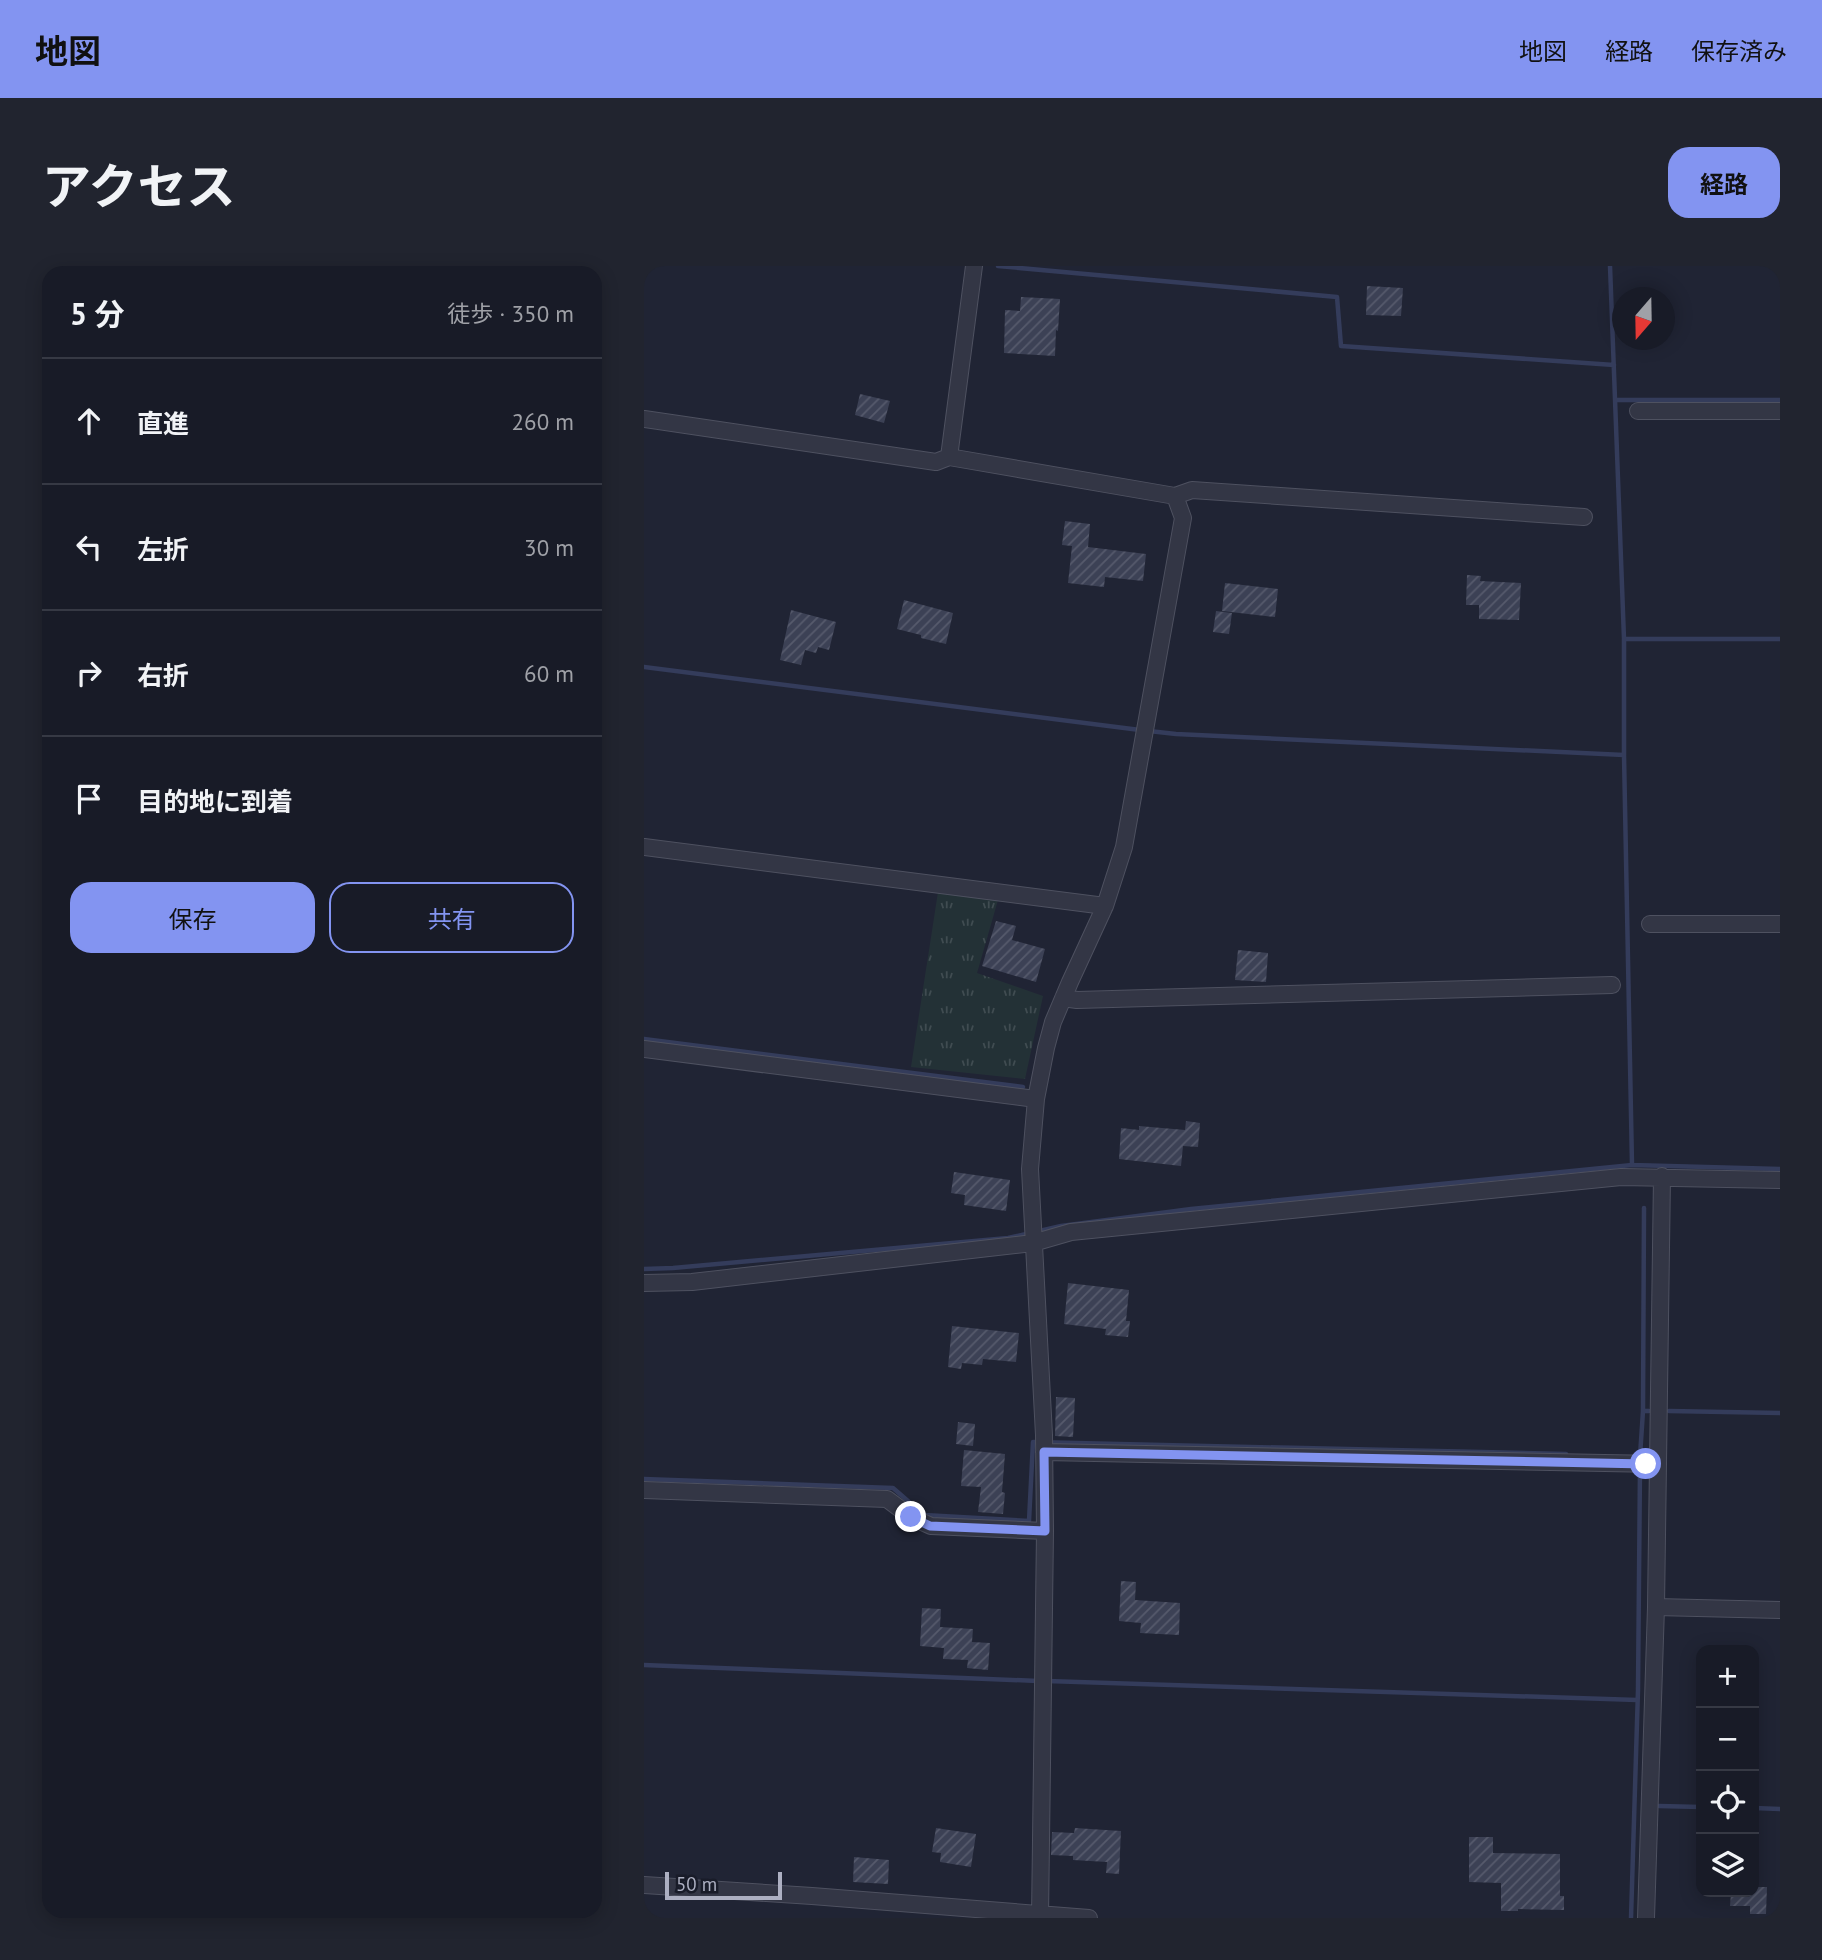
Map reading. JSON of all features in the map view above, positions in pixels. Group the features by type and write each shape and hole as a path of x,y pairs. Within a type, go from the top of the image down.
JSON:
{"street":[{"path":"949,457 974,269"},
{"path":"1638,411 1780,411"},
{"path":"644,419 936,462 949,457 1175,495 1192,490 1584,517"},
{"path":"1040,1916 1045,1531 1044,1445 1030,1169 1036,1099 1046,1048 1063,998 1105,906 1124,847 1183,518 1175,495"},
{"path":"644,847 1105,906"},
{"path":"1650,924 1780,924"},
{"path":"1063,998 1077,1000 1612,985"},
{"path":"644,1049 1036,1099"},
{"path":"1646,1918 1656,1607 1646,1464 1662,1176"},
{"path":"644,1283 692,1282 1033,1236 1621,1177 1780,1180"},
{"path":"1044,1445 1646,1464"},
{"path":"644,1490 887,1499 911,1517 930,1526 1045,1531"},
{"path":"1656,1607 1780,1610"},
{"path":"644,1885 825,1896 1089,1918"}],"green space":[{"path":"938,892 998,900 977,973 1043,996 1025,1079 911,1067"}],"building":[{"path":"1367,286 1403,288 1401,316 1366,315"},
{"path":"1021,297 1060,299 1055,356 1004,353 1005,310 1020,311"},
{"path":"860,394 890,401 884,423 855,415"},
{"path":"1065,521 1090,524 1088,547 1146,554 1143,581 1105,577 1104,587 1068,583 1072,546 1062,545"},
{"path":"1467,575 1481,576 1480,581 1521,583 1519,620 1479,619 1479,605 1466,605"},
{"path":"1225,583 1278,589 1275,617 1222,611"},
{"path":"904,600 953,613 946,644 897,629"},
{"path":"791,610 836,622 829,650 818,647 816,653 805,650 801,665 780,660"},
{"path":"1216,611 1232,613 1229,634 1213,632"},
{"path":"996,921 1016,926 1012,940 1045,949 1036,982 982,966"},
{"path":"1238,950 1268,953 1266,982 1235,980"},
{"path":"1186,1121 1200,1123 1198,1147 1183,1146 1181,1166 1119,1159 1121,1128 1139,1130 1139,1126 1185,1130"},
{"path":"954,1172 1010,1180 1006,1211 964,1205 965,1195 951,1193"},
{"path":"1068,1283 1129,1290 1126,1321 1130,1321 1128,1337 1105,1335 1106,1329 1064,1324"},
{"path":"952,1326 1019,1333 1016,1362 983,1359 982,1365 962,1363 961,1369 948,1367"},
{"path":"1056,1397 1075,1398 1073,1437 1055,1436"},
{"path":"958,1422 975,1424 973,1446 956,1444"},
{"path":"964,1450 1005,1454 1003,1514 978,1512 981,1487 961,1486"},
{"path":"1121,1581 1136,1582 1135,1600 1180,1603 1179,1635 1140,1633 1141,1623 1119,1621"},
{"path":"922,1608 941,1609 940,1627 973,1629 972,1642 990,1643 988,1670 967,1668 968,1660 943,1659 944,1648 920,1646"},
{"path":"936,1828 976,1834 971,1867 940,1862 941,1853 932,1852"},
{"path":"1075,1828 1121,1831 1119,1874 1106,1873 1107,1862 1073,1860 1073,1856 1051,1855 1052,1832 1074,1833"},
{"path":"1469,1837 1493,1837 1493,1853 1560,1854 1560,1896 1564,1896 1564,1910 1501,1911 1501,1883 1469,1882"},
{"path":"854,1857 889,1860 888,1884 853,1882"},
{"path":"1759,1887 1767,1887 1766,1914 1750,1914 1750,1906 1730,1906 1731,1897 1759,1897"}],"waterway":[{"path":"998,266 1337,297 1341,346 1614,365"},
{"path":"1610,266 1624,639 1780,639"},
{"path":"1615,400 1780,400"},
{"path":"1624,639 1632,1165"},
{"path":"644,667 1140,730"},
{"path":"1149,731 1624,755"},
{"path":"644,1039 1023,1087"},
{"path":"644,1269 1008,1238 1061,1226 1191,1209 1632,1165 1780,1169"},
{"path":"1643,1411 1644,1208"},
{"path":"1637,1456 1640,1456 1643,1411 1649,1411"},
{"path":"1669,1411 1780,1413"},
{"path":"644,1479 893,1488 924,1515 1029,1521 1033,1442 1566,1454"},
{"path":"1631,1918 1638,1690 1640,1467"},
{"path":"644,1665 1038,1681"},
{"path":"1047,1681 1637,1700"},
{"path":"1659,1806 1696,1807"},
{"path":"1759,1808 1780,1809"}],"route":[{"path":"911,1517 930,1526 1045,1531 1044,1452 1646,1464"}]}
